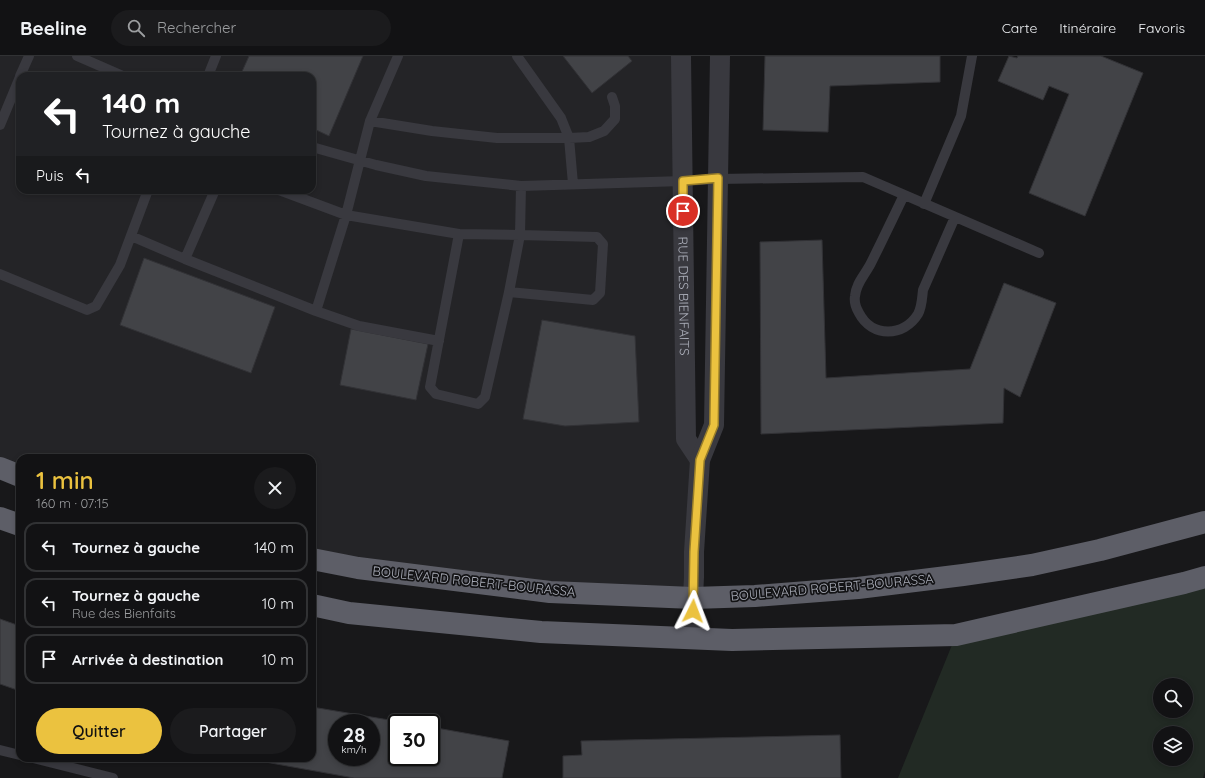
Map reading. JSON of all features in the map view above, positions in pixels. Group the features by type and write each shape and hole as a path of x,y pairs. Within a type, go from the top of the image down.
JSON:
{"highway":[{"path":"0,468 16,474"},
{"path":"0,518 16,524"},
{"name":"BOULEVARD ROBERT-BOURASSA","path":"316,560 358,568 550,592 693,598 755,596 858,588 1032,565 1100,550 1205,522"},
{"path":"316,606 349,613 541,632 732,640 956,636 1205,577"}],"street":[{"name":"RUE DES BIENFAITS","path":"681,56 686,439 700,460"},
{"path":"691,638 694,552 700,460 714,425 720,56"}],"lane":[{"path":"22,72 29,56"},
{"path":"77,56 114,72"},
{"path":"210,72 216,56"},
{"path":"316,311 346,215 370,121 398,56"},
{"path":"517,56 561,118 569,138 573,184"},
{"path":"924,204 961,116 972,56"},
{"path":"0,125 16,86"},
{"path":"370,121 432,131 497,138 589,137 604,131 615,119 615,106 612,97"},
{"path":"316,149 426,176 521,186 683,181 718,178 863,177 1039,253"},
{"path":"459,234 430,387 436,394 478,404 485,398 509,292 520,234 521,186"},
{"path":"0,274 87,310 96,306 120,265 146,194"},
{"path":"185,259 213,194"},
{"path":"290,194 346,215 459,234 520,234 597,237 603,244 600,293 593,300 509,292"},
{"path":"904,195 870,265 857,286 854,297 856,308 861,318 870,326 880,331 892,331 903,328 912,321 919,312 923,290 955,217"},
{"path":"130,236 316,311 359,326 439,341"},
{"path":"0,750 16,754"},
{"path":"49,762 113,778"}],"shaded area":[{"path":"0,56 681,56 686,439 700,460 693,598 316,559 316,454 16,454 16,474 0,468"},
{"path":"1205,577 1205,771 1203,778 898,778 956,635"}],"building":[{"path":"249,56 363,56 329,136 316,130 316,72 242,72"},
{"path":"563,56 628,56 632,61 592,93"},
{"path":"765,56 940,56 940,82 830,86 828,132 763,130"},
{"path":"1009,56 1017,58 1018,56 1101,56 1143,73 1085,216 1029,193 1069,94 1049,86 1043,100 998,81"},
{"path":"822,240 826,378 970,369 1004,283 1056,303 1020,397 1004,388 1003,423 761,434 760,242"},
{"path":"144,258 275,307 251,373 120,325"},
{"path":"542,320 635,336 639,422 565,426 523,419"},
{"path":"351,329 428,344 416,400 340,385"},
{"path":"0,619 16,625 16,690 0,684"},
{"path":"316,708 354,714 328,714 328,766 380,766 380,718 388,720 388,766 440,766 440,729 509,741 502,778 354,778 265,762 316,762"},
{"path":"840,735 841,778 563,778 563,756 582,755 581,741"}],"route":[{"path":"683,211 683,181 718,178 714,425 700,460 694,552 693,611"}]}
